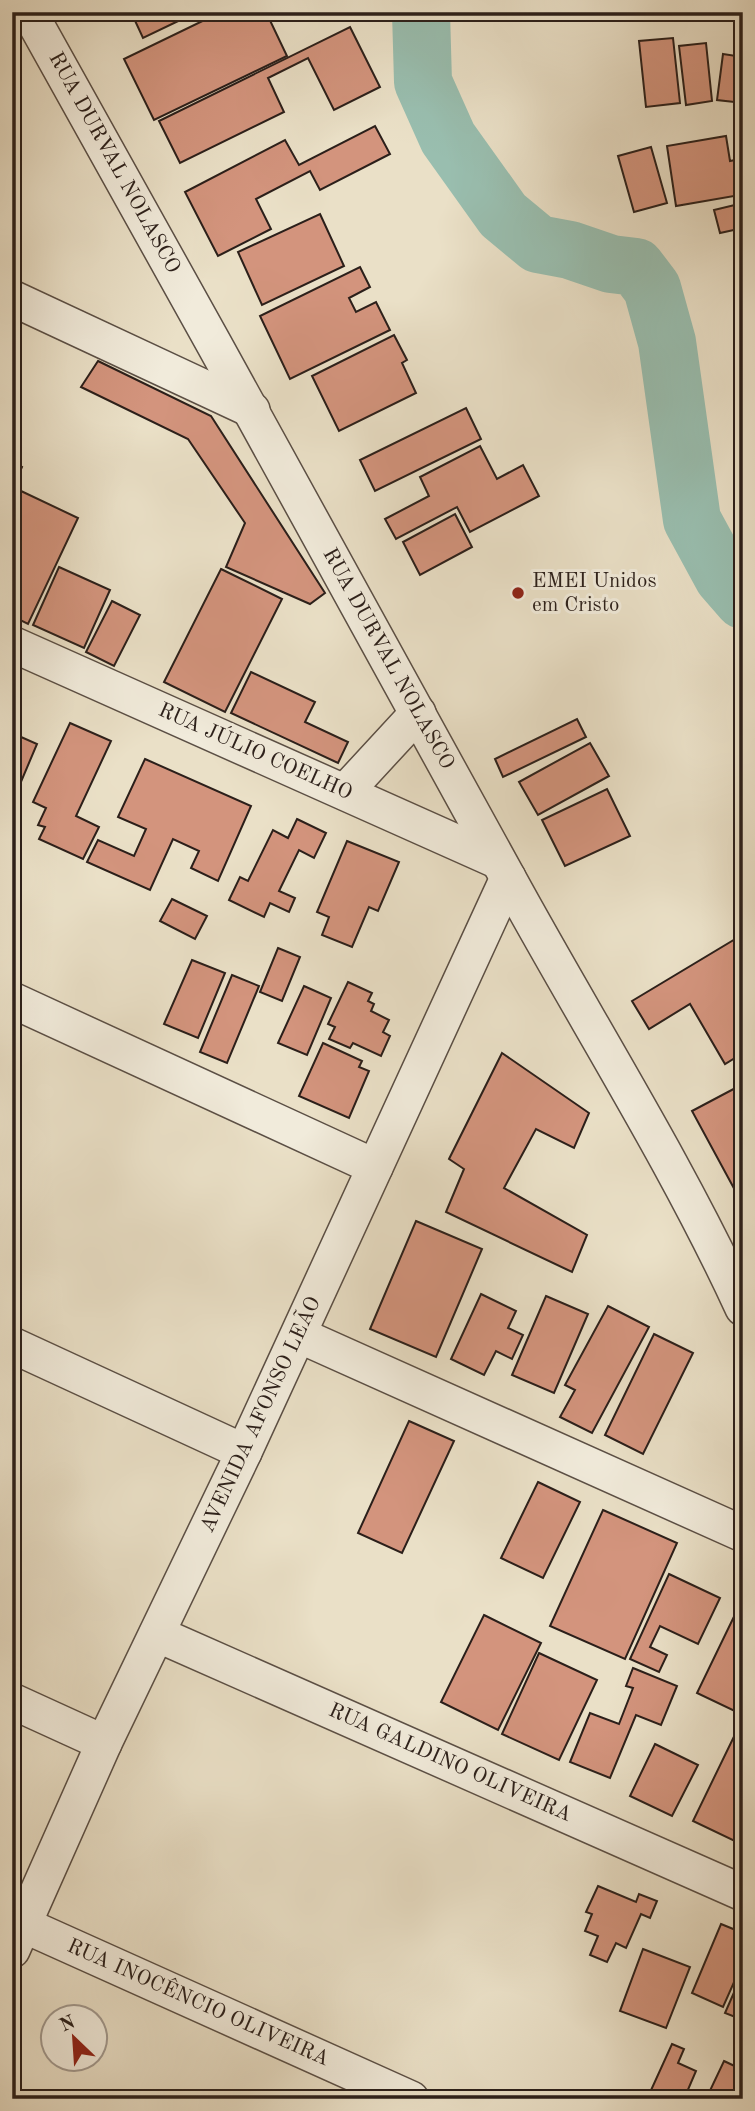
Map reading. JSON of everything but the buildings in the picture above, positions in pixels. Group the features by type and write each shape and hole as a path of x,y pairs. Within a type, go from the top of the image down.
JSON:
{"street":[{"name":"RUA DURVAL NOLASCO","path":"29,12 252,410 503,869 727,1236 743,1308"},
{"path":"12,299 252,410"},
{"name":"RUA JÚLIO COELHO","path":"12,644 345,792 503,869"},
{"path":"345,792 418,713"},
{"name":"AVENIDA AFONSO LEÃO","path":"18,1937 104,1743 299,1335 375,1167 503,869"},
{"path":"12,1000 375,1167"},
{"path":"299,1335 743,1534"},
{"path":"12,1345 244,1452"},
{"name":"RUA GALDINO OLIVEIRA","path":"157,1634 743,1893"},
{"path":"12,1701 104,1743"},
{"name":"RUA INOCÊNCIO OLIVEIRA","path":"18,1937 411,2099"}],"waterway":[{"path":"421,12 423,82 448,138 503,215 538,244 570,250 611,264 636,267 652,288 667,342 692,520 723,577 743,600"}],"place":[{"name":"EMEI Unidos em Cristo","path":"518,593"}]}
